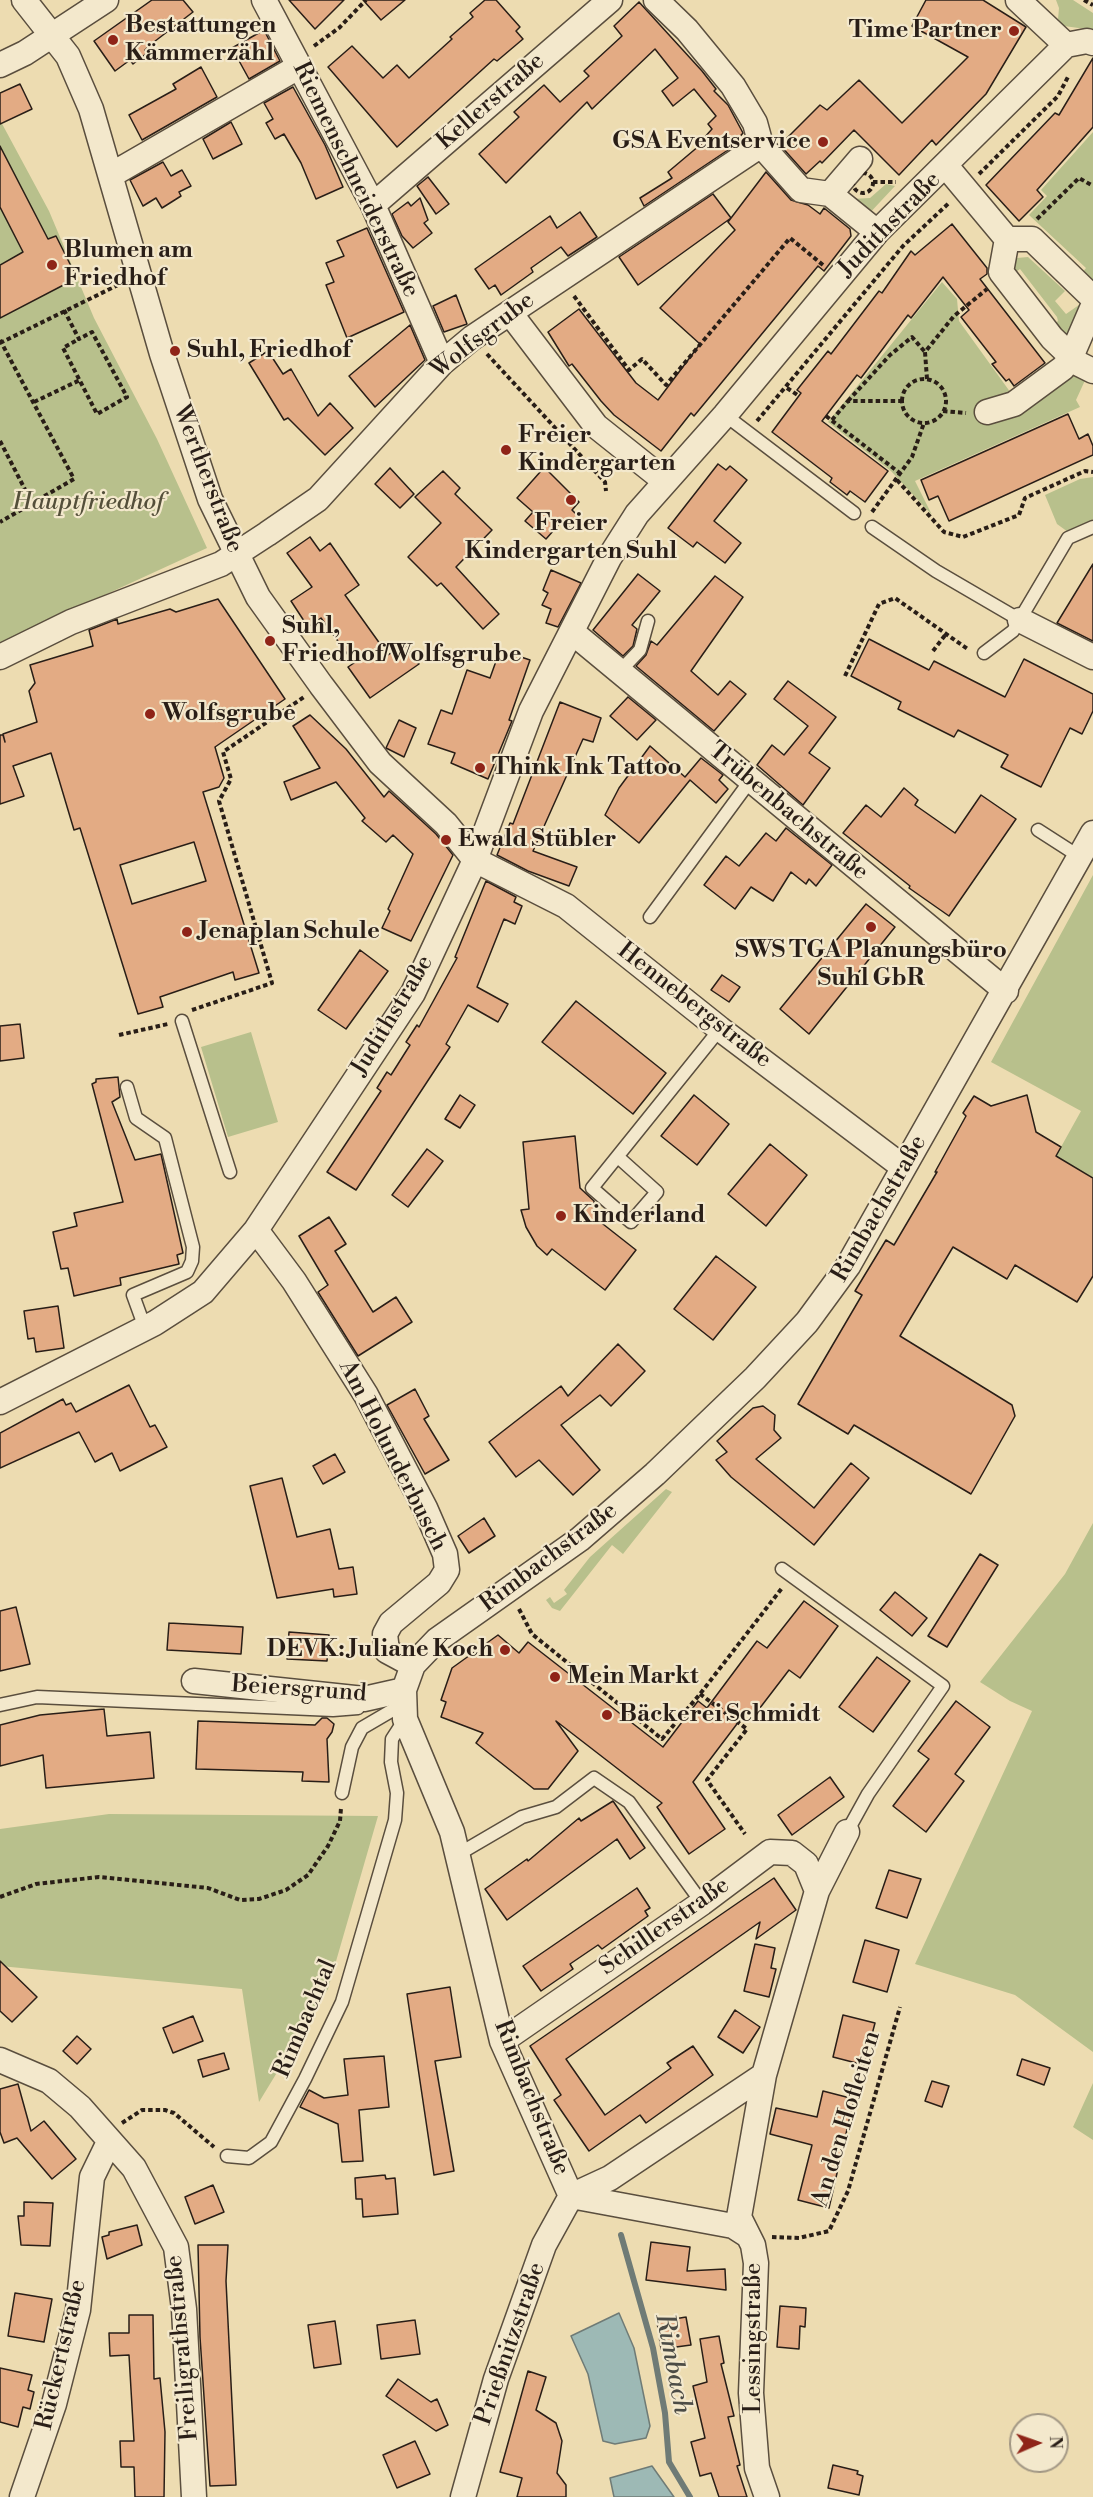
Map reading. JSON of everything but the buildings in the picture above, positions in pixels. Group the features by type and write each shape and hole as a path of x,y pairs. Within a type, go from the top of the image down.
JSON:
{"street":[{"name":"Wertherstraße","path":"24,0 53,35 80,80 121,169 179,411 210,499 236,555 264,606 380,764 446,824 475,860"},
{"path":"0,65 25,54 106,0"},
{"name":"Riemenschneiderstraße","path":"264,0 373,205 442,363"},
{"name":"Kellerstraße","path":"373,205 610,0"},
{"path":"656,0 687,30 733,86 755,123 761,145 801,190 830,194 877,232"},
{"path":"1018,0 1066,45 1087,41 1093,43"},
{"path":"1044,0 1048,29"},
{"name":"Judithstraße","path":"0,1402 145,1328 203,1292 256,1230 413,993 475,860 531,711 609,558 637,514 725,415 877,232 1066,45"},
{"path":"121,169 298,62"},
{"name":"Wolfsgrube","path":"0,657 72,622 221,564 236,555 318,499 442,363 472,338 761,145"},
{"path":"830,194 860,159"},
{"path":"946,166 964,189 1012,239 1032,239 1093,298"},
{"path":"1012,239 1001,272 1071,357 1093,371"},
{"path":"987,412 1014,405 1063,368 1071,357 1093,306"},
{"path":"510,313 596,426 665,481"},
{"path":"1020,620 1093,657"},
{"name":"Trübenbachstraße","path":"572,632 1006,991"},
{"name":"Rimbachstraße","path":"747,2235 733,2226 572,2196 502,2041 452,1832 404,1702 413,1665 437,1640 580,1539 664,1466 782,1351 836,1286 1006,991 1093,833"},
{"name":"Hennebergstraße","path":"475,860 566,906 720,1029 903,1167"},
{"name":"Am Holunderbusch","path":"256,1230 294,1281 366,1395 425,1508 445,1554 447,1570 439,1583 391,1623 385,1634 387,1652 413,1665"},
{"name":"Beiersgrund","path":"194,1681 404,1702"},
{"name":"Lessingstraße","path":"767,2497 757,2468 752,2404 756,2263 753,2245 739,2217 764,2075 817,1891 847,1832"},
{"name":"Schillerstraße","path":"502,2041 702,1903 770,1852 792,1852 806,1864 817,1891"},
{"name":"Freiligrathstraße","path":"0,2060 49,2081 80,2107 134,2168 176,2247 184,2309 194,2497"},
{"path":"572,2196 610,2178 764,2075"},
{"name":"Rückertstraße","path":"22,2497 54,2404 78,2310 92,2177 109,2142"},
{"name":"Prießnitzstraße","path":"463,2497 496,2379 544,2245 572,2196"}],"lane":[{"path":"725,415 854,513"},
{"path":"872,527 936,571 1020,620"},
{"path":"984,653 1013,631 1068,538 1093,527"},
{"path":"619,672 639,650 648,621"},
{"path":"650,917 750,781"},
{"path":"1038,831 1080,857"},
{"path":"182,1021 230,1172"},
{"path":"618,1157 657,1192 631,1222 592,1188 720,1029"},
{"path":"127,1087 136,1118 165,1138 193,1247 192,1262 187,1272 133,1295 145,1328"},
{"path":"787,1572 943,1686 868,1794 847,1832"},
{"path":"0,1705 37,1697 333,1710 404,1702"},
{"path":"342,1793 352,1747 362,1728 404,1702"},
{"name":"Rimbachtal","path":"227,2156 249,2158 271,2142 305,2079 342,2002 395,1820 397,1793 391,1762 392,1739 404,1702"},
{"path":"457,1855 522,1817 556,1807 594,1778 629,1802 702,1903"}],"path":[{"path":"298,62 339,28 366,0"},
{"path":"1084,0 1093,5"},
{"path":"747,433 787,388 903,246 1058,96 1072,69"},
{"path":"1012,239 1079,178 1093,186"},
{"path":"873,182 905,183"},
{"path":"561,279 629,370 642,359 666,385 790,238 828,269"},
{"path":"925,352 954,316 1004,275"},
{"path":"0,522 74,479 0,342 94,296"},
{"path":"64,310 79,339"},
{"path":"92,332 127,397 97,414 63,348 79,339 92,332"},
{"path":"832,420 890,355 912,337 925,352 927,380"},
{"path":"472,338 605,482 606,491"},
{"path":"34,402 80,380"},
{"path":"927,380 939,386 943,391 945,405 940,416 924,423 911,419 903,408 902,401 907,387 913,382 927,380"},
{"path":"787,388 799,396"},
{"path":"848,401 902,401"},
{"path":"826,416 901,474"},
{"path":"871,513 901,474 921,438 924,423"},
{"path":"0,441 32,503"},
{"path":"897,480 944,532 963,537 1019,515 1025,498 1085,471 1093,472"},
{"path":"845,676 879,604 895,598 978,657 984,653"},
{"path":"933,651 946,634"},
{"path":"119,1035 182,1021 180,1013 272,983 219,801 231,778 223,752 321,685"},
{"path":"508,1591 532,1634 662,1739 700,1694 787,1572"},
{"path":"700,1694 747,1729 707,1780 745,1834"},
{"path":"0,1897 36,1884 99,1877 208,1888 240,1900 268,1896 286,1890 308,1875 328,1846 340,1821 342,1793"},
{"name":"An den Hofleiten","path":"747,2235 799,2238 829,2231 848,2191 900,2007"},
{"path":"109,2142 115,2130 134,2114 156,2109 174,2113 227,2156"}],"green space":[{"path":"1056,0 1073,0 1093,13 1093,30 1064,26 1058,19 1059,8"},
{"name":"Hauptfriedhof","path":"0,120 49,211 94,318 157,439 207,548 0,643"},
{"path":"1093,132 1093,289 1078,278 1086,268 1029,215 1047,196 1041,190"},
{"path":"886,184 895,186 866,217 851,199 870,198"},
{"path":"1028,257 1065,291 1055,301 1066,314 1079,305 1082,311 1071,335 1062,337 1048,329 1058,321 1057,317 1020,269 1009,277 1013,262 1017,258"},
{"path":"942,282 957,299 959,321 1021,407 1073,368 1087,376 1076,400 1080,407 915,481 932,515 891,471 828,422"},
{"path":"1093,477 1093,519 1089,525 1068,532 1057,524 1045,495 1080,479"},
{"path":"1093,875 1093,1178 1056,1156 1081,1111 991,1062"},
{"path":"251,1032 278,1122 228,1137 201,1047"},
{"path":"666,1489 672,1492 623,1554 612,1545 560,1611 552,1608 546,1600 550,1597 554,1603 567,1594 564,1590 590,1557"},
{"path":"1093,1523 1093,2052 1015,1995 915,1964 1032,1711 1010,1701 980,1682 1065,1574"},
{"path":"109,1814 378,1816 328,1989 259,2102 242,1989 0,1966 0,1829"},
{"path":"1093,2083 1093,2140 1073,2127"}],"water":[{"path":"619,2313 634,2348 650,2426 646,2438 615,2444 603,2441 588,2374 571,2336"},
{"path":"652,2466 674,2497 614,2497 610,2478"}],"waterway":[{"name":"Rimbach","path":"621,2235 653,2348 665,2413 669,2462 690,2497"}],"place":[{"name":"Time Partner","path":"1014,31"},
{"name":"Bestattungen Kämmerzähl","path":"113,40"},
{"name":"GSA Eventservice","path":"823,142"},
{"name":"Blumen am Friedhof","path":"52,265"},
{"name":"Suhl, Friedhof","path":"175,351"},
{"name":"Freier Kindergarten","path":"506,450"},
{"name":"Freier Kindergarten Suhl","path":"571,500"},
{"name":"Suhl, Friedhof/Wolfsgrube","path":"270,641"},
{"name":"Wolfsgrube","path":"150,714"},
{"name":"Think Ink Tattoo","path":"480,768"},
{"name":"Ewald Stübler","path":"446,840"},
{"name":"SWS TGA Planungsbüro Suhl GbR","path":"871,927"},
{"name":"Jenaplan Schule","path":"187,932"},
{"name":"Kinderland","path":"561,1216"},
{"name":"DEVK: Juliane Koch","path":"505,1650"},
{"name":"Mein Markt","path":"555,1677"},
{"name":"Bäckerei Schmidt","path":"607,1715"}]}
